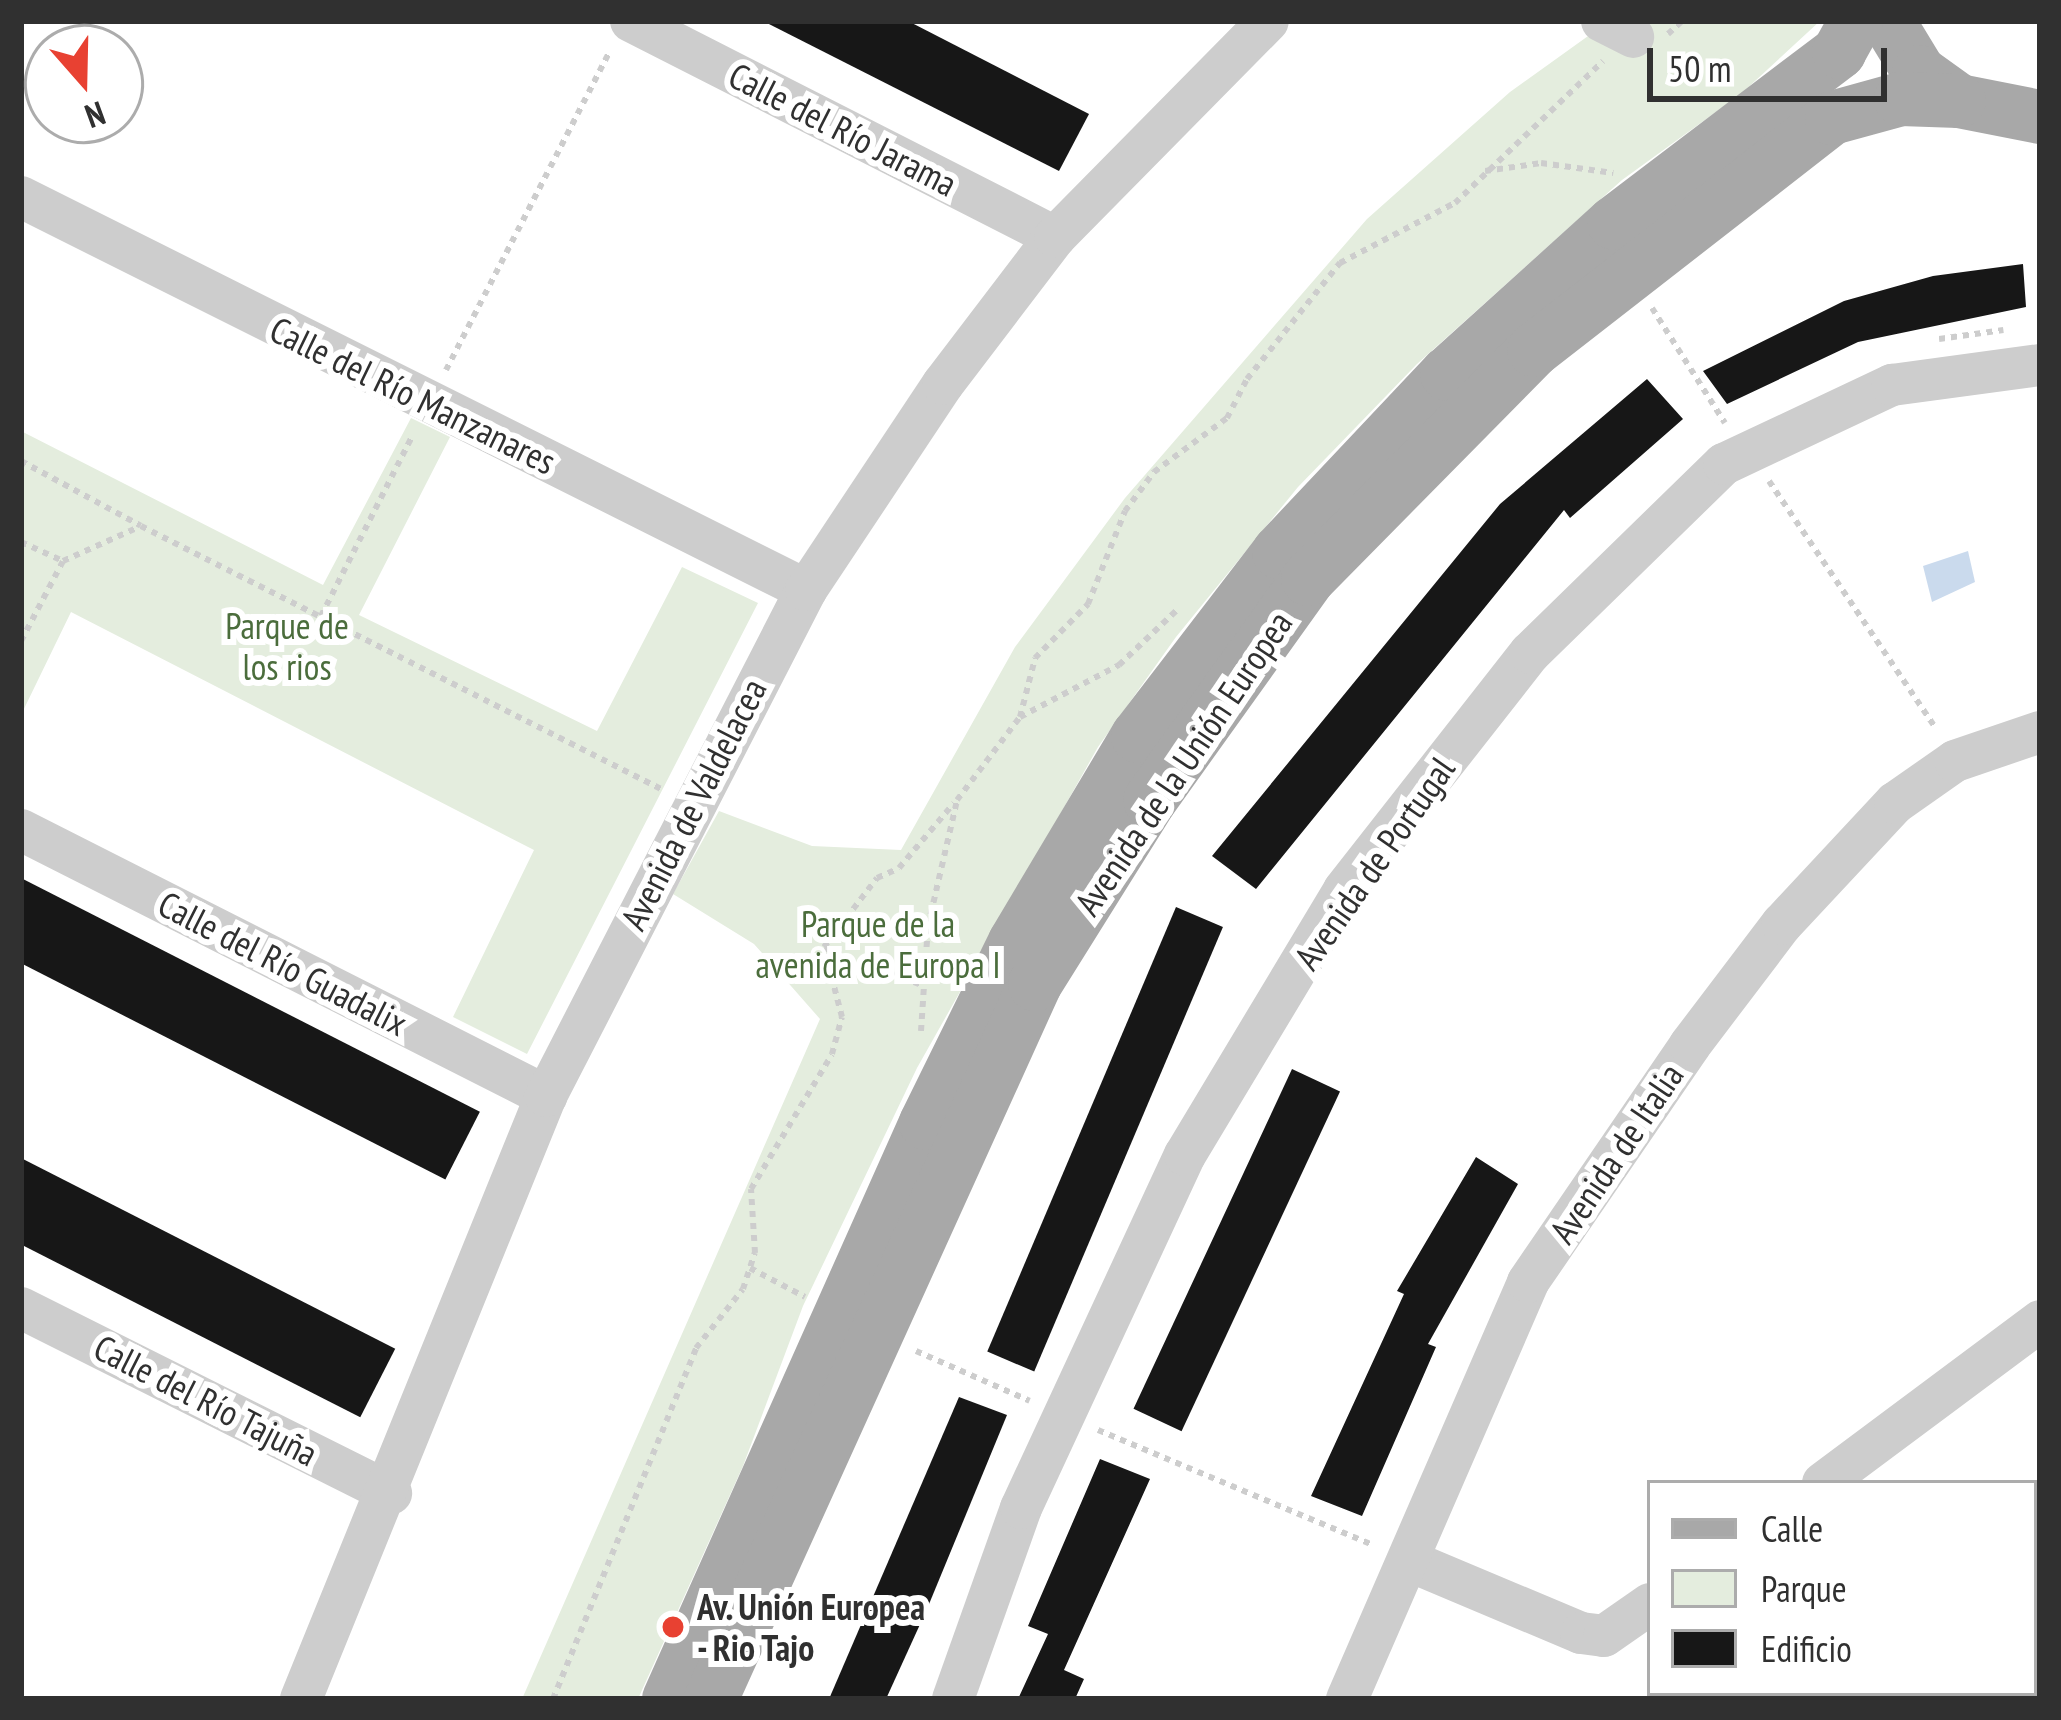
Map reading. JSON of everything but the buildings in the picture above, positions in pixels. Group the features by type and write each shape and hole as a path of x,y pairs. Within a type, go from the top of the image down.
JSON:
{"main road":[{"name":"Avenida de la Unión Europea","path":"669,1699 926,1123 1015,942 1138,736 1280,552 1447,374 1614,224 1838,52 1856,21"},
{"path":"1888,21 1919,72 1959,101 1997,115 2040,117"},
{"name":"Avenida de la Unión Europea","path":"711,1699 1036,984 1150,800 1309,579 1534,350 1832,118 1901,99 1959,101"}],"street":[{"name":"Avenida de Valdelacea","path":"301,1699 391,1493 546,1096 806,590 1055,236 1268,21"},
{"name":"Calle del Río Jarama","path":"623,32 1055,236"},
{"name":"Calle del Río Manzanares","path":"21,197 806,590"},
{"name":"Avenida de Portugal","path":"953,1699 1021,1508 1185,1155 1344,890 1530,653 1642,535 1724,464 1892,385 2040,365"},
{"name":"Avenida de Italia","path":"1347,1699 1412,1562 1528,1282 1690,1045 1782,924 1895,803 1955,761 2040,732"},
{"name":"Calle del Río Guadalix","path":"21,830 546,1096"},
{"name":"Calle del Río Tajuña","path":"21,1307 391,1493"},
{"path":"1827,1480 2040,1321"},
{"path":"1412,1562 1581,1634 1604,1636 1647,1606"}],"path":[{"path":"1020,716 1035,658 1088,604 1125,511 1154,472 1227,418 1246,379 1340,263 1455,202 1618,29 1672,34 1682,21"},
{"path":"321,617 623,32"},
{"path":"1643,295 1728,428 1746,418"},
{"path":"1929,342 2013,328"},
{"path":"21,461 692,805"},
{"path":"1775,467 1764,473 1937,731 1954,725"},
{"path":"21,641 63,561 141,526"},
{"path":"21,542 63,561"},
{"path":"824,948 877,878 899,868 957,800"},
{"path":"824,948 924,986"},
{"path":"553,1699 696,1348 727,1315 750,1268 751,1189 822,1072 842,1017 824,948"},
{"path":"750,1268 811,1300"},
{"path":"874,1333 1412,1562"}],"green space":[{"name":"Parque de la avenida de Europa I","path":"1609,21 1820,21 1742,93 1622,180 1417,364 1298,487 1176,637 1098,747 917,1068 803,1306 743,1466 638,1699 522,1699 820,1019 754,944 673,894 719,811 812,846 901,850 1015,647 1125,498 1367,219 1510,92"},
{"name":"Parque de los rios","path":"411,418 450,437 359,615 597,731 682,567 758,603 527,1054 453,1017 534,850 71,612 21,715 21,431 323,585"}],"water":[{"path":"1968,551 1975,582 1932,602 1923,566"}],"place":[{"name":"Av. Unión Europea - Rio Tajo","path":"673,1627"}]}
